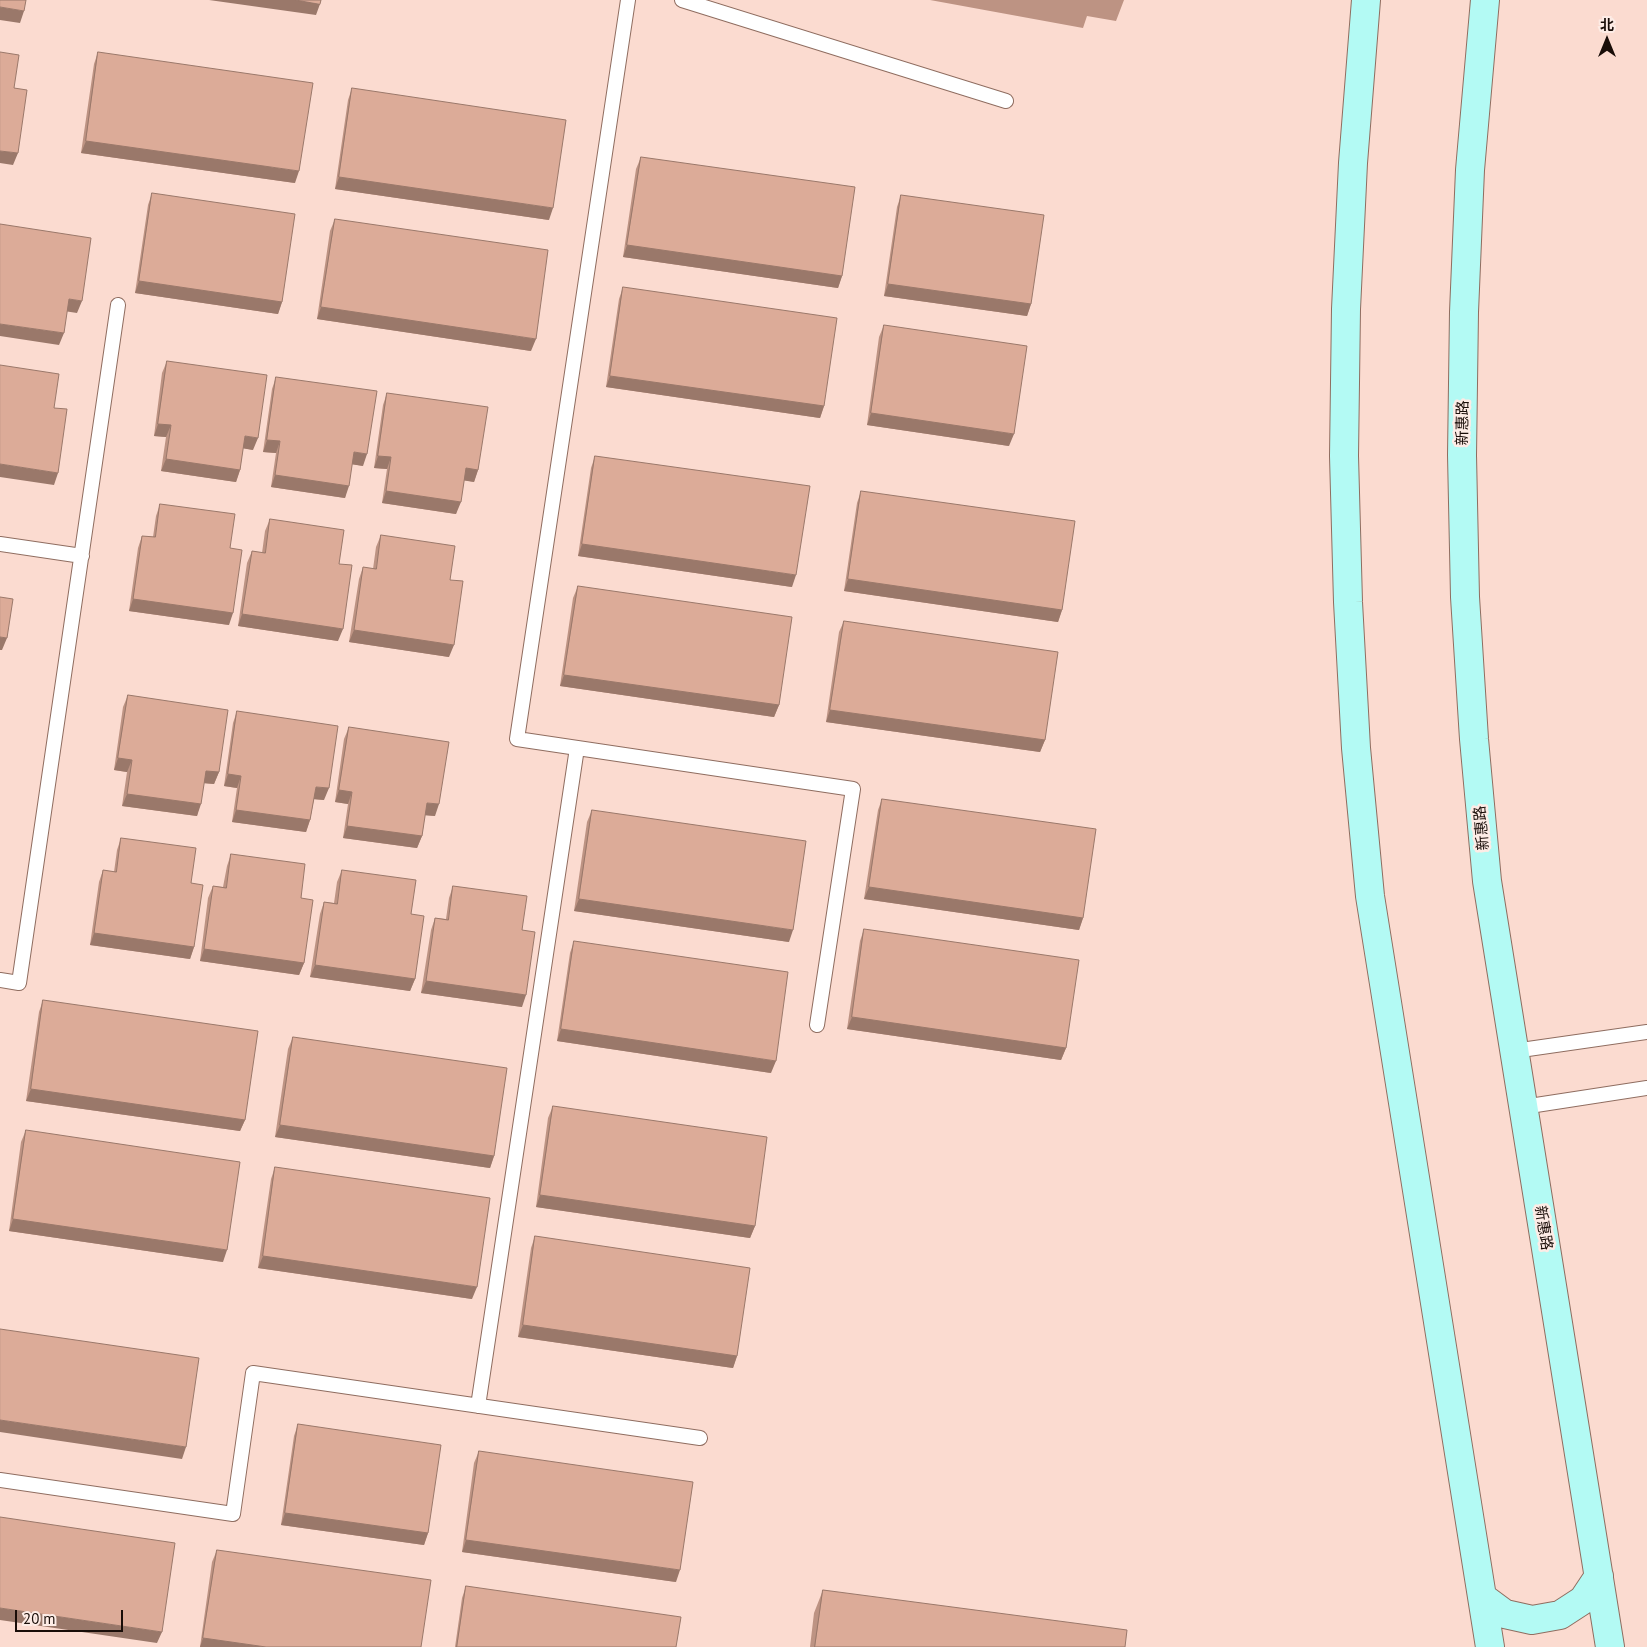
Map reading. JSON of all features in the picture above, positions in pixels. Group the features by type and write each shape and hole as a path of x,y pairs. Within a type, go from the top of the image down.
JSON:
{"main road":[{"path":"1366,0 1352,163 1346,309 1344,456 1348,602 1356,748 1370,896 1490,1647"},
{"name":"新惠路","path":"1484,0 1470,170 1464,312 1462,454 1466,597 1474,739 1487,881 1610,1647"},
{"path":"1482,1597 1505,1614 1532,1620 1560,1615 1583,1600 1599,1576"}],"lane":[{"path":"628,0 517,739 853,788 817,1025"},
{"path":"682,0 1006,101"},
{"path":"0,980 19,983 118,305"},
{"path":"0,544 82,556"},
{"path":"478,1406 577,748"},
{"path":"1514,1051 1647,1032"},
{"path":"1523,1107 1647,1088"},
{"path":"0,1480 233,1514 253,1373 700,1438"}],"building":[{"path":"0,0 26,0 24,11 0,7"},
{"path":"296,0 321,0 320,4"},
{"path":"0,52 19,55 14,88 27,90 18,153 0,151"},
{"path":"98,52 313,83 299,171 86,141"},
{"path":"352,88 566,120 553,208 339,177"},
{"path":"641,157 855,187 842,276 627,245"},
{"path":"152,193 295,214 282,302 139,281"},
{"path":"901,195 1044,215 1031,304 888,284"},
{"path":"335,219 548,250 536,339 321,307"},
{"path":"0,224 91,238 82,301 69,299 64,333 0,324"},
{"path":"623,287 837,318 824,406 610,376"},
{"path":"884,325 1027,346 1014,434 871,413"},
{"path":"167,361 267,375 258,438 245,436 240,470 166,459 171,425 158,424"},
{"path":"0,365 59,374 54,408 67,409 58,473 0,464"},
{"path":"276,377 377,391 367,454 354,452 349,486 275,475 280,441 267,440"},
{"path":"387,393 488,407 478,470 466,468 461,502 386,491 391,457 378,456"},
{"path":"595,456 810,486 796,575 582,544"},
{"path":"861,491 1075,521 1062,610 848,579"},
{"path":"160,504 235,514 230,548 242,550 233,613 133,599 142,536 155,537"},
{"path":"270,519 344,530 339,564 352,565 343,629 242,614 252,551 265,553"},
{"path":"381,535 455,546 450,580 463,581 454,645 354,630 363,567 376,569"},
{"path":"578,586 792,617 779,705 564,675"},
{"path":"0,597 13,599 7,638 0,637"},
{"path":"844,621 1058,652 1045,740 830,710"},
{"path":"128,695 228,710 219,772 206,771 201,804 127,794 132,760 118,758"},
{"path":"237,711 338,726 329,788 316,787 310,820 236,810 241,776 228,774"},
{"path":"349,727 449,742 439,804 427,803 422,836 347,826 352,792 339,790"},
{"path":"882,799 1096,829 1083,918 869,887"},
{"path":"592,810 806,841 793,930 579,899"},
{"path":"121,838 196,848 191,883 203,885 194,947 94,933 103,870 116,872"},
{"path":"231,854 305,864 301,898 313,900 304,963 204,949 213,886 226,888"},
{"path":"342,870 416,880 411,914 424,916 415,979 315,965 324,902 337,904"},
{"path":"453,886 527,896 522,930 535,932 526,995 426,981 435,918 448,920"},
{"path":"864,929 1079,960 1066,1048 852,1017"},
{"path":"574,941 788,972 776,1061 561,1029"},
{"path":"43,1000 258,1031 245,1120 31,1089"},
{"path":"293,1037 507,1068 494,1156 280,1125"},
{"path":"553,1106 767,1137 755,1226 540,1195"},
{"path":"26,1130 240,1162 227,1250 13,1219"},
{"path":"275,1167 490,1198 477,1287 263,1256"},
{"path":"535,1236 750,1268 737,1356 523,1325"},
{"path":"0,1329 199,1358 186,1447 0,1420"},
{"path":"298,1424 441,1445 428,1533 285,1513"},
{"path":"479,1451 693,1482 680,1570 466,1540"},
{"path":"0,1517 175,1543 162,1632 0,1608"},
{"path":"217,1550 431,1580 421,1647 266,1647 203,1638"},
{"path":"466,1586 681,1617 676,1647 457,1647"},
{"path":"823,1590 1127,1630 1125,1647 815,1647"}]}
